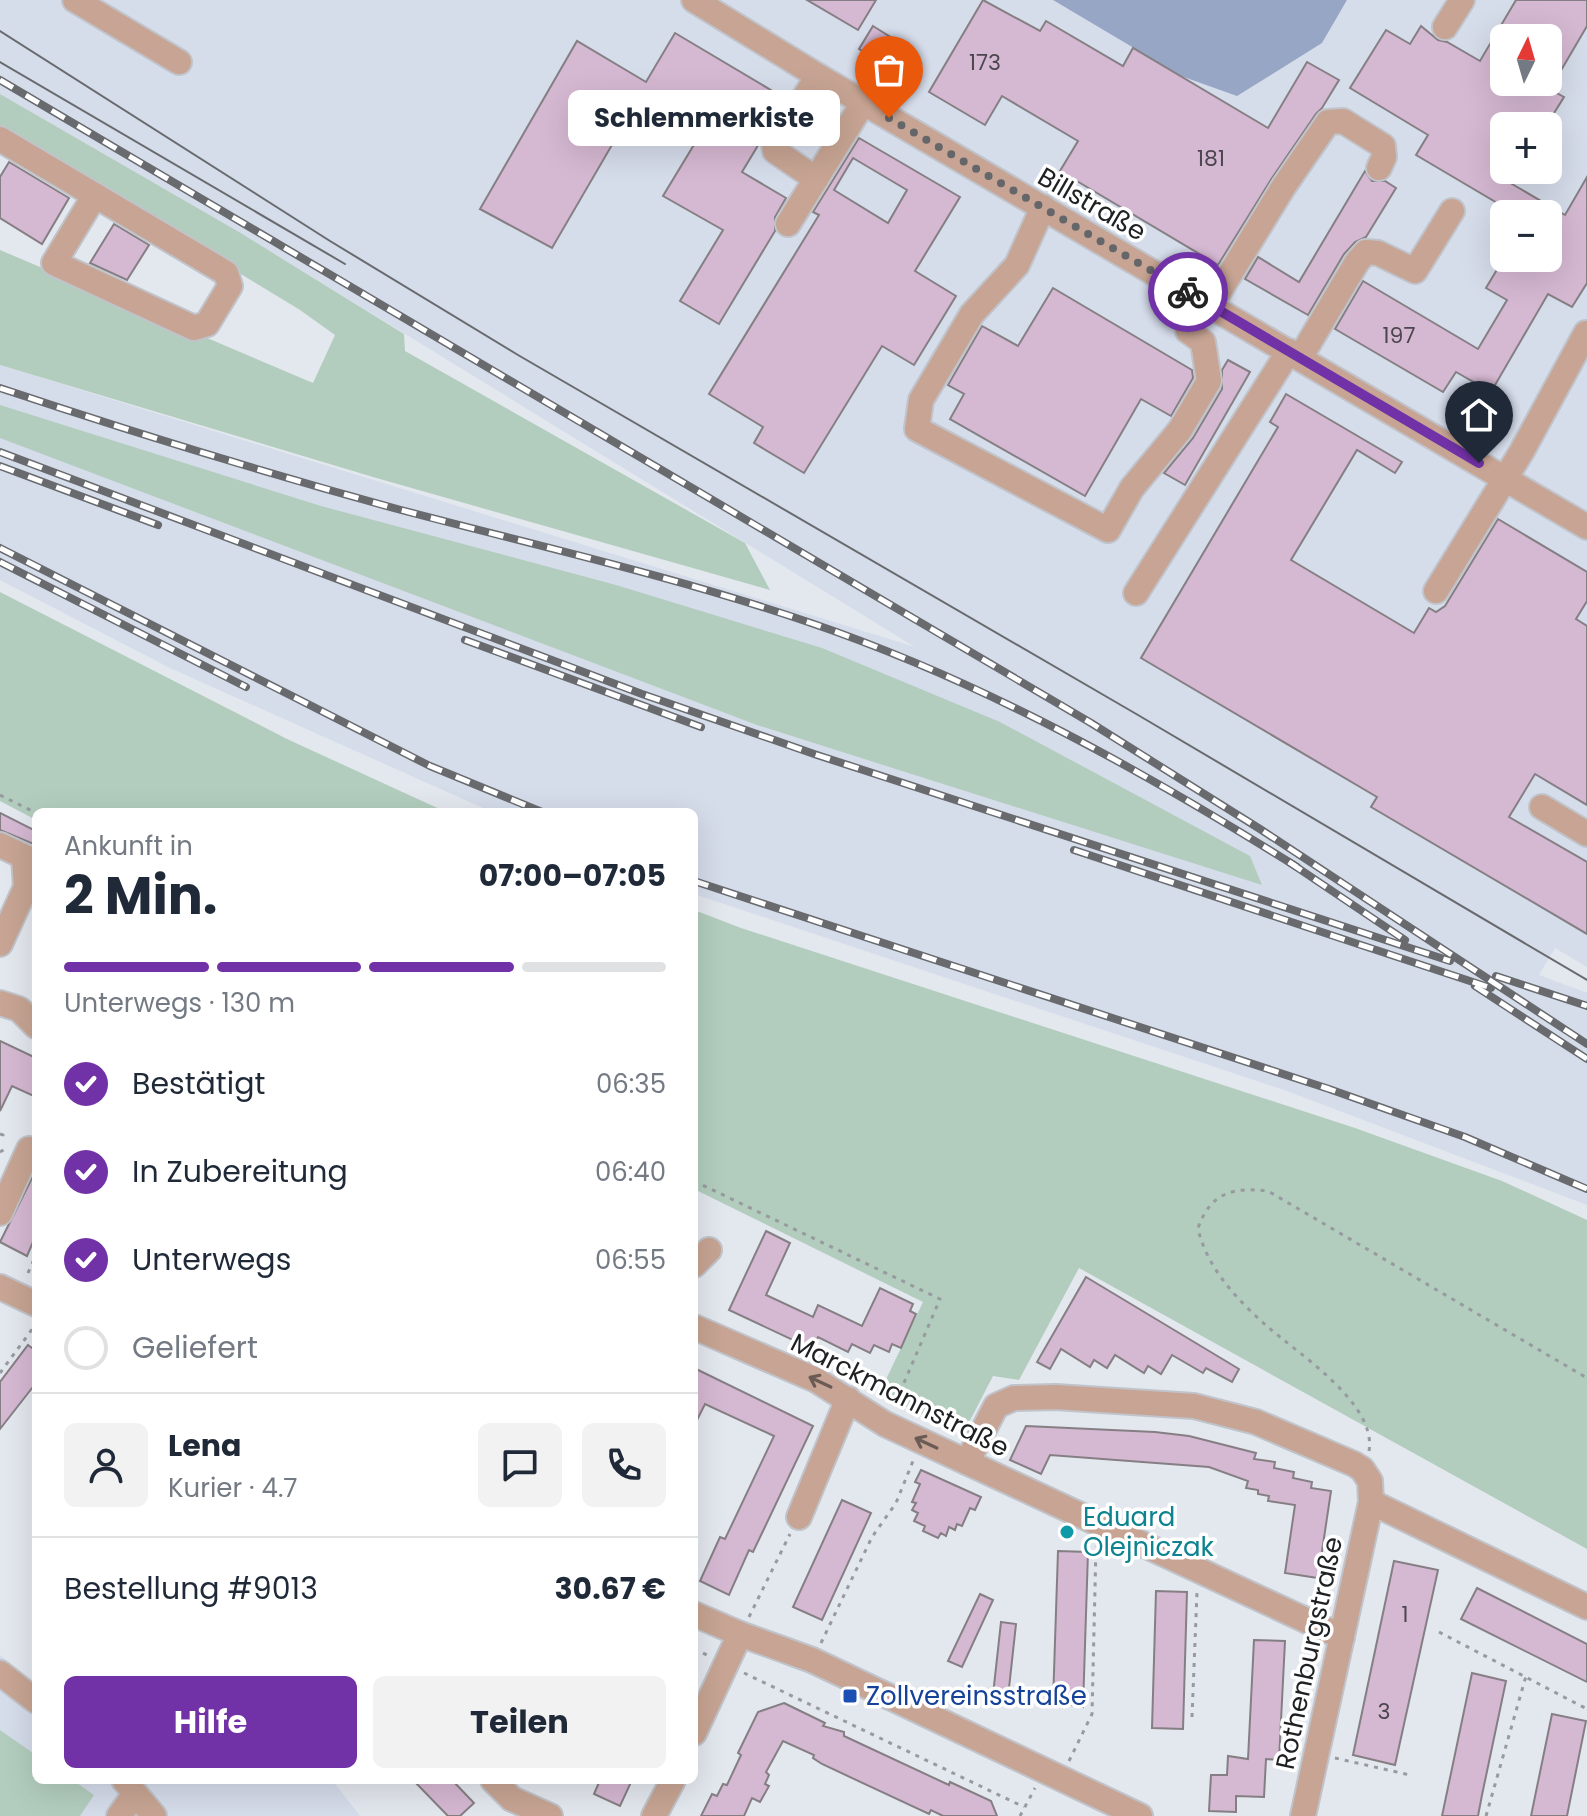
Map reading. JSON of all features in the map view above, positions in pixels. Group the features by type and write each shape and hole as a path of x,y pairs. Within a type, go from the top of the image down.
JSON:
{"street":[{"path":"75,0 179,62"},
{"name":"Billstraße","path":"694,0 863,103 1587,527"},
{"path":"1445,27 1462,0"},
{"path":"816,179 775,151 774,145 818,76"},
{"path":"788,224 863,103"},
{"path":"1043,207 1017,265 972,314 921,400 917,429 1108,530 1132,488 1180,430 1209,381 1203,342 1188,331 1209,304 1328,122 1343,121 1383,146 1384,157 1379,168"},
{"path":"0,139 95,195 226,273 230,286 207,324 194,328 54,263 95,195"},
{"path":"1136,593 1357,262 1366,252 1378,253 1415,271 1452,211"},
{"path":"1436,591 1522,451 1586,333"},
{"path":"1542,807 1587,834"},
{"path":"0,845 30,860 26,887 0,944"},
{"path":"0,1003 19,1009 32,1022"},
{"path":"0,1213 29,1149"},
{"path":"0,1287 32,1302"},
{"name":"Marckmannstraße","path":"698,1329 816,1380 885,1424 1342,1637"},
{"path":"967,1462 996,1406 1014,1398 1056,1397 1181,1404 1220,1412 1286,1433 1362,1469"},
{"path":"799,1517 848,1399"},
{"name":"Rothenburgstraße","path":"1303,1816 1371,1502 1372,1486 1362,1469"},
{"path":"1371,1502 1587,1607"},
{"path":"698,1616 812,1660 1140,1816"},
{"path":"698,1724 740,1634"},
{"path":"0,1673 32,1698"},
{"path":"497,1784 512,1799 550,1816"},
{"path":"654,1816 671,1784"},
{"path":"119,1816 129,1787"},
{"path":"129,1787 154,1816"}],"path":[{"path":"0,795 32,811"},
{"path":"0,1134 3,1135 0,1140"},
{"path":"698,1183 940,1299 885,1424"},
{"path":"1362,1469 1371,1437 1364,1420 1328,1375 1268,1327 1237,1297 1213,1266 1201,1244 1198,1228 1201,1218 1219,1197 1232,1191 1268,1191 1587,1378"},
{"path":"28,1273 32,1264"},
{"path":"0,1373 32,1332"},
{"path":"812,1660 872,1537 896,1503 916,1454"},
{"path":"740,1634 799,1517"},
{"path":"1020,1816 1024,1807 1052,1776 1092,1714 1097,1522"},
{"path":"1192,1717 1198,1568"},
{"path":"1439,1632 1587,1709"},
{"path":"698,1651 1024,1807"},
{"path":"1486,1816 1526,1676"},
{"path":"1315,1754 1410,1775"}],"shaded area":[{"path":"0,0 1053,0 1181,76 1322,43 1347,0 1587,0 1587,967 1555,948 1539,975 1587,993 1587,1205 1287,1091 698,895 698,808 483,808 170,668 0,580 0,365 915,647 239,232 0,94"},
{"path":"0,1655 32,1682 32,1752 0,1730"},
{"path":"79,1784 335,1784 360,1816 80,1816 94,1795"}],"green space":[{"path":"0,94 239,232 404,334 405,351 745,543 770,590 373,477 0,365 0,250 313,383 335,335 300,310 0,127"},
{"path":"0,405 321,506 616,585 822,648 1000,722 1250,856 1262,885 757,725 0,438"},
{"path":"0,592 287,739 437,808 32,808 32,818 0,801"},
{"path":"698,912 1355,1128 1502,1181 1587,1220 1587,1549 1079,1268 1019,1380 993,1376 963,1434 879,1394 923,1302 698,1191"},
{"path":"0,1730 32,1752 32,1784 79,1784 94,1795 80,1816 0,1816"}],"water":[{"path":"1053,0 1347,0 1322,43 1237,96 1181,76"}],"building":[{"path":"807,0 876,0 858,30"},
{"path":"983,0 1040,31 1046,21 1123,66 1133,48 1268,128 1307,62 1339,80 1272,178 1218,265 1060,171 1078,141 1002,96 985,125 929,92"},
{"path":"1516,0 1587,0 1587,26 1562,69 1562,24 1502,24"},
{"path":"873,26 897,41 883,64 859,49"},
{"path":"1421,26 1438,40 1480,61 1490,44 1490,96 1564,97 1555,112 1490,112 1490,184 1512,184 1539,200 1492,200 1416,155 1428,135 1350,88 1386,30 1410,44"},
{"path":"675,33 786,99 742,172 786,198 775,217 775,231 719,324 680,301 723,230 663,196 695,143 634,107 552,248 480,209 577,41 646,82"},
{"path":"814,111 833,123 821,143 801,130"},
{"path":"859,138 960,197 915,271 956,296 914,365 882,346 804,473 754,443 763,427 709,394 819,215 813,212","holes":["853,158 907,190 888,223 834,190"]},
{"path":"9,162 69,198 42,244 0,218 0,177"},
{"path":"1365,171 1372,181 1385,181 1396,188 1366,237 1355,242 1344,254 1308,315 1245,279 1258,257 1299,282"},
{"path":"1587,177 1587,283 1572,307 1548,294 1491,392 1456,372 1443,392 1335,329 1363,281 1478,349 1507,300 1486,288 1496,272 1562,272 1562,213 1565,215"},
{"path":"114,224 149,245 127,280 90,263"},
{"path":"1053,288 1192,370 1193,378 1171,416 1141,399 1085,496 950,419 964,394 948,385 982,326 1018,346"},
{"path":"1228,360 1250,372 1185,485 1164,473 1193,438 1222,389 1222,370"},
{"path":"1286,394 1402,462 1395,473 1357,450 1291,560 1414,633 1429,608 1436,612 1445,606 1498,519 1587,572 1587,601 1576,619 1587,626 1587,805 1535,774 1509,817 1587,862 1587,934 1371,807 1377,797 1141,658 1278,427 1270,422"},
{"path":"0,813 32,829 32,843 0,830"},
{"path":"0,1041 32,1056 32,1095 12,1086 0,1111"},
{"path":"32,1178 32,1244 27,1256 0,1242"},
{"path":"766,1231 790,1243 766,1295 813,1317 818,1305 862,1326 880,1288 913,1304 910,1311 916,1314 901,1348 892,1344 889,1352 874,1345 870,1353 852,1344 848,1352 818,1337 812,1349 729,1310"},
{"path":"1086,1277 1239,1369 1232,1382 1206,1368 1203,1373 1172,1355 1161,1374 1148,1366 1144,1373 1115,1355 1107,1368 1094,1360 1090,1367 1061,1349 1050,1369 1037,1362"},
{"path":"28,1345 32,1348 32,1388 0,1429 0,1382"},
{"path":"698,1370 813,1426 729,1595 700,1581 720,1537 725,1539 774,1436 705,1404 698,1418"},
{"path":"1026,1426 1189,1436 1256,1453 1254,1459 1275,1462 1274,1468 1294,1472 1293,1478 1312,1482 1311,1488 1331,1491 1318,1578 1285,1573 1295,1505 1268,1501 1269,1496 1246,1488 1248,1481 1209,1467 1050,1455 1041,1474 1010,1460"},
{"path":"921,1470 981,1497 975,1510 970,1508 962,1526 957,1524 955,1530 949,1527 946,1536 941,1533 938,1538 923,1531 925,1526 914,1521 918,1513 912,1510 916,1503 912,1502 920,1484 915,1482"},
{"path":"842,1500 871,1513 822,1620 793,1607"},
{"path":"1058,1551 1088,1552 1083,1707 1053,1702"},
{"path":"1394,1561 1438,1570 1395,1765 1353,1755"},
{"path":"1477,1588 1587,1644 1587,1682 1461,1619"},
{"path":"1156,1591 1187,1592 1183,1729 1152,1728"},
{"path":"980,1594 993,1600 962,1667 948,1661"},
{"path":"1001,1622 1016,1624 1008,1697 993,1695"},
{"path":"1254,1640 1285,1641 1279,1760 1266,1759 1264,1797 1236,1796 1236,1812 1209,1811 1211,1775 1227,1775 1228,1756 1248,1759"},
{"path":"1472,1673 1506,1681 1478,1816 1442,1816"},
{"path":"784,1703 825,1723 823,1726 844,1732 844,1736 991,1801 997,1816 943,1816 931,1810 929,1814 822,1764 813,1758 814,1755 783,1741 766,1772 769,1775 765,1784 769,1786 760,1802 752,1798 744,1816 701,1816 712,1794 717,1796 723,1784 727,1785 758,1712"},
{"path":"1552,1714 1586,1721 1567,1816 1531,1816"},
{"path":"417,1784 456,1784 474,1803 460,1816 448,1816"},
{"path":"598,1784 630,1784 620,1806 594,1794"}],"tram line":[{"path":"0,31 330,241 518,355 1587,980"},
{"path":"0,62 345,264"}],"railway":[{"path":"0,80 1091,723 1260,829 1587,1044"},
{"path":"0,388 300,482 761,606 875,646 1061,731 1297,867"},
{"path":"0,452 642,694 817,755 1450,961"},
{"path":"0,466 158,525"},
{"path":"0,548 430,766 532,808"},
{"path":"0,562 246,687"},
{"path":"465,640 701,727"},
{"path":"1074,850 1491,988"},
{"path":"1289,862 1405,940"},
{"path":"698,882 1329,1089 1465,1137 1587,1189"},
{"path":"1496,976 1587,1006"},
{"path":"1475,986 1587,1059"}],"way so far":[{"path":"889,118 1188,292"}],"place":[{"name":"Schlemmerkiste","path":"889,118"},
{"name":"Eduard Olejniczak","path":"1067,1532"},
{"name":"Zollvereinsstraße","path":"850,1696"}],"route":[{"path":"1188,292 1479,463"}]}
